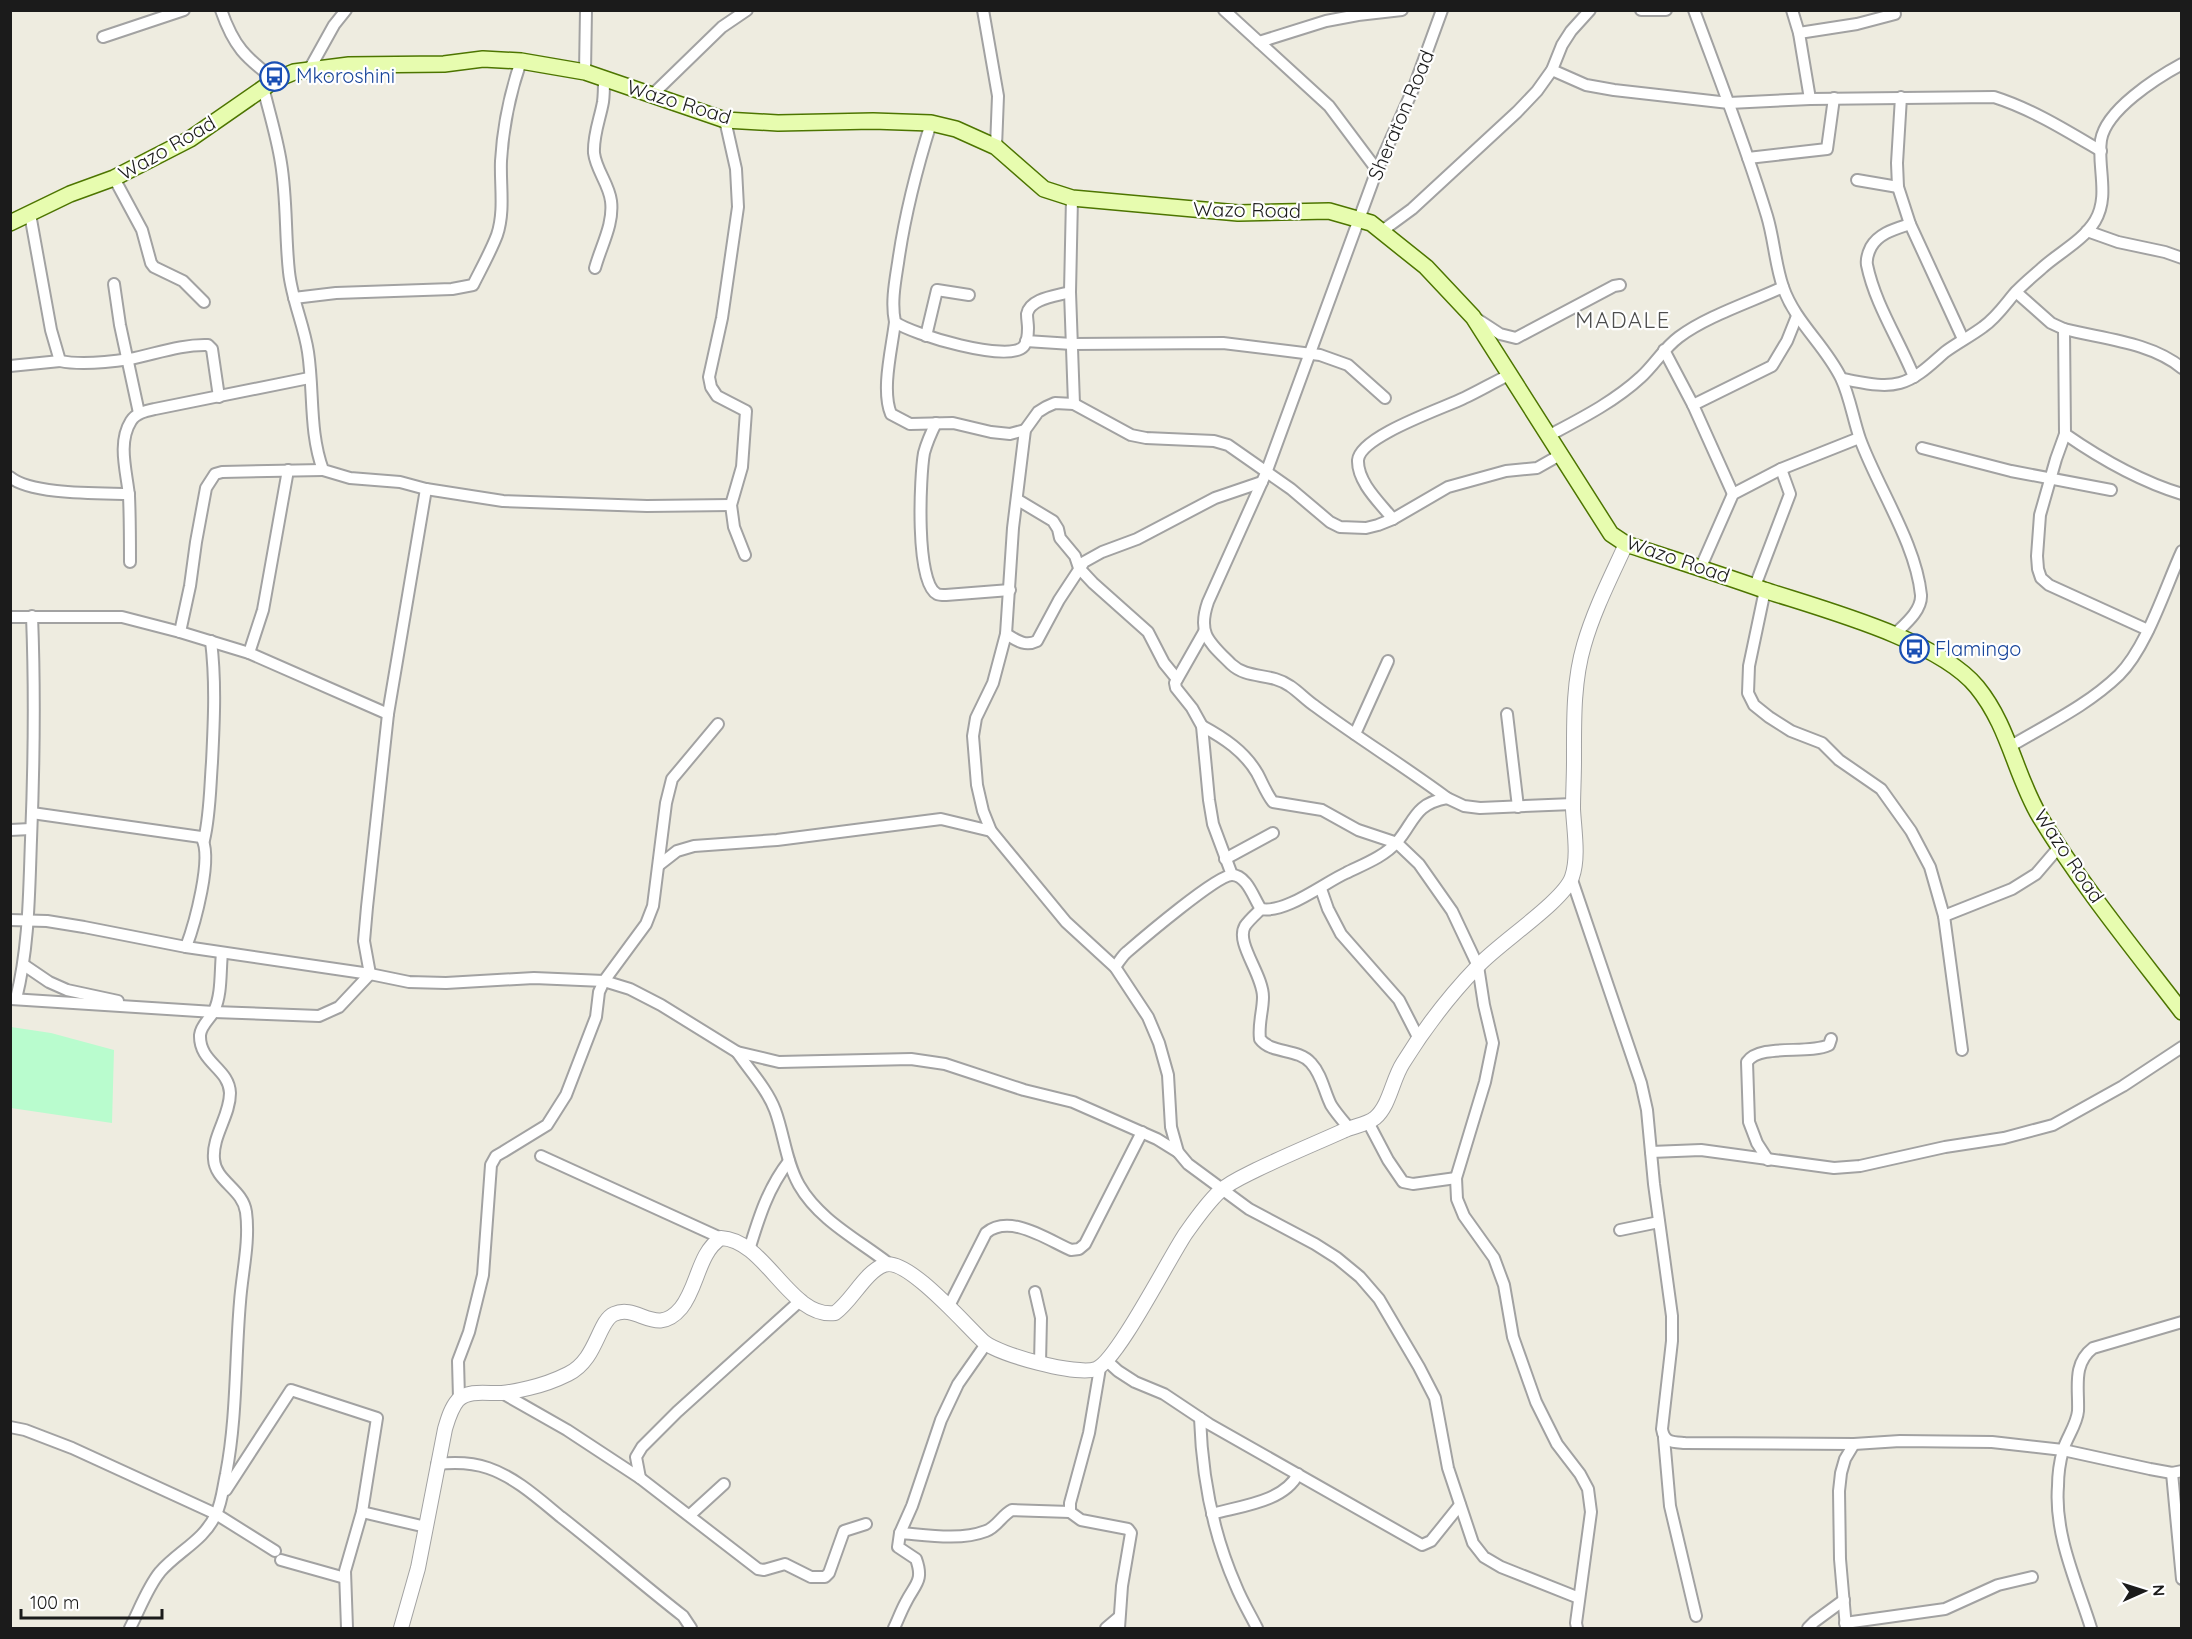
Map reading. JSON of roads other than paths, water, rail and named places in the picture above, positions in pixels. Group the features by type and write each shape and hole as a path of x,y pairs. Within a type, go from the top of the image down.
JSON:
{"main road":[{"name":"Wazo Road","path":"10,223 70,194 114,178 190,139 269,84 294,72 349,65 444,64 483,59 521,61 585,72 725,120 778,123 873,121 931,123 956,129 996,147 1044,189 1072,198 1238,213 1329,211 1359,218 1382,231 1426,267 1473,317 1611,534 1626,544 1810,603 1894,635 1955,667 1977,686 1994,712 2011,746 2022,782 2040,816 2085,885 2181,1012"}],"street":[{"path":"103,37 184,10"},
{"path":"221,10 234,42 269,84 281,163 289,273 304,328 308,355 311,416 318,456 323,470"},
{"path":"309,70 334,25 346,10"},
{"path":"585,72 586,10"},
{"path":"651,96 722,27 747,10"},
{"path":"984,10 998,96 996,147"},
{"path":"1224,10 1329,106 1377,170"},
{"path":"1259,42 1326,21 1402,10"},
{"name":"Sheraton Road","path":"1204,632 1203,615 1264,477 1377,170 1414,87 1442,10"},
{"path":"1382,231 1412,209 1537,91 1552,70 1562,45 1571,31 1590,10"},
{"path":"1641,10 1666,10"},
{"path":"1694,10 1729,103 1768,218 1783,287 1797,316 1842,379 1860,438 1912,558 1921,595 1920,603 1917,610 1894,635"},
{"path":"1792,10 1799,33 1809,99"},
{"path":"1799,33 1857,24 1895,14"},
{"path":"294,298 466,288 473,285 497,234 500,218 501,163 505,121 512,87 521,61"},
{"path":"1842,379 1886,385 1902,382 1914,377 1964,339 1983,328 2016,292 2087,231 2095,221 2103,195 2101,151 2104,129 2128,101 2145,86 2181,64"},
{"path":"1552,70 1586,85 1729,103 1834,98 1994,97 2043,118 2101,151"},
{"path":"595,268 609,227 611,213 611,200 594,154 595,132 603,101 604,79"},
{"path":"1901,97 1898,187 1910,224 1964,339"},
{"path":"1748,158 1827,149 1834,98"},
{"path":"725,120 735,169 738,207 722,318 710,377 711,387 717,396 746,411 742,466 731,505 734,526 745,555"},
{"path":"931,123 912,184 903,227 895,282 893,311 895,322 887,385 889,410 891,414 906,424 953,423 1010,434 1025,430"},
{"path":"114,178 142,230 150,263 183,281 204,302"},
{"path":"1857,180 1898,187"},
{"path":"1072,198 1070,292 1074,404"},
{"path":"30,214 51,330 60,361"},
{"path":"1910,224 1886,232 1877,240 1868,255 1867,263 1880,302 1914,377"},
{"path":"2087,231 2118,242 2165,252 2181,258"},
{"path":"114,285 120,325 140,413"},
{"path":"1473,317 1500,334 1515,338 1614,286 1620,285"},
{"path":"1548,436 1596,410 1623,391 1649,369 1664,350 1680,336 1783,287"},
{"path":"926,336 937,290 969,295"},
{"path":"895,322 904,329 926,336 990,351 1016,351 1022,348 1026,341 1027,316 1030,306 1070,292"},
{"path":"2016,292 2051,323 2064,329 2155,351 2171,359 2181,368"},
{"path":"1693,405 1772,366 1787,341 1797,316"},
{"path":"2064,329 2065,434 2040,515 2038,569 2041,578 2049,585 2148,630"},
{"path":"1026,341 1072,344 1223,344 1309,353 1335,359 1348,365 1385,398"},
{"path":"10,366 60,361 128,359 191,346 210,346 213,352 219,397"},
{"path":"1664,350 1693,405 1733,494"},
{"path":"1393,519 1363,480 1358,461 1361,451 1384,434 1463,399 1509,375"},
{"path":"130,562 129,494 124,460 125,441 130,422 140,413 309,378"},
{"path":"1178,1152 1171,1127 1168,1075 1159,1043 1148,1017 1115,967 1066,922 991,831 976,785 973,736 976,718 993,683 1006,634 1013,528 1025,430 1038,411 1055,403 1074,404 1131,435 1221,443 1264,477 1291,489 1330,522 1340,527 1366,528 1393,519 1448,487 1495,474 1537,468 1560,455"},
{"path":"936,423 927,444 921,479 920,520 926,575 931,588 936,594 946,595 1010,590"},
{"path":"1010,434 1023,447"},
{"path":"2065,434 2102,459 2181,494"},
{"path":"1700,569 1733,494 1781,469 1860,438"},
{"path":"1922,448 1967,461 2111,490"},
{"path":"1781,469 1790,494 1760,588 1749,666 1748,693 1754,705 1791,731 1822,743 1839,760 1881,789 1920,845 1930,867 1944,916 1962,1050"},
{"path":"180,632 210,480 215,474 222,472 323,470 350,478 400,482 426,489 503,501 647,506 731,505"},
{"path":"249,653 263,610 288,471"},
{"path":"10,477 25,485 51,489 129,494"},
{"path":"1006,634 1022,644 1030,645 1037,641 1082,565 1102,552 1137,539 1215,498 1264,477"},
{"path":"369,974 364,941 388,714 426,489"},
{"path":"1018,500 1053,521 1060,538 1074,556 1148,632 1164,663 1177,679"},
{"path":"1626,544 1600,601 1583,646 1575,702 1573,804 1575,853 1572,880 1641,1083 1672,1316 1671,1351 1662,1429 1670,1506 1696,1616"},
{"path":"2011,746 2082,704 2120,674 2148,630 2181,551"},
{"path":"32,616 34,690 28,920 24,965 14,999 214,1012 322,1015 339,1007 369,974"},
{"path":"10,617 122,617 249,653 388,714"},
{"path":"1232,875 1213,824 1202,726 1192,708 1176,688 1175,683 1204,632 1232,665 1241,672 1275,678 1289,686 1447,798 1464,806 1518,807 1573,804"},
{"path":"186,947 199,908 205,852 204,840 209,814 214,666 211,641"},
{"path":"1355,734 1388,661"},
{"path":"1507,714 1518,807"},
{"path":"400,1629 418,1568 445,1429 459,1398 458,1361 469,1332 483,1275 491,1166 496,1156 547,1125 566,1095 596,1017 599,992 604,981 646,924 653,906 669,787 675,775 717,724"},
{"path":"1202,726 1224,738 1245,757 1273,802 1322,810 1358,830 1397,843 1419,864 1447,903 1465,935 1478,966 1493,1043 1485,1082 1456,1178 1457,1199 1464,1216 1494,1258 1503,1285 1513,1337 1536,1402 1557,1444 1580,1474 1588,1489 1591,1512 1577,1629"},
{"path":"1349,1128 1331,1105 1321,1077 1310,1061 1297,1053 1268,1046 1260,1039 1263,996 1260,979 1242,938 1246,924 1261,909 1271,909 1321,889 1344,874 1361,867 1397,843 1418,812 1436,800 1447,798"},
{"path":"32,813 197,836 204,840"},
{"path":"659,865 677,851 694,846 865,830 926,819 941,819 991,831"},
{"path":"10,830 31,830"},
{"path":"1225,859 1273,833"},
{"path":"1944,916 2012,889 2036,874 2060,846"},
{"path":"1115,967 1125,954 1202,890 1222,878 1238,876 1247,885 1261,909"},
{"path":"1070,1512 1070,1503 1089,1433 1104,1364 1133,1322 1184,1236 1204,1209 1222,1189 1282,1158 1349,1128 1368,1122 1381,1111 1396,1075 1419,1039 1478,966 1559,896 1572,880"},
{"path":"1321,889 1341,934 1399,1000 1419,1039"},
{"path":"10,920 84,927 186,947 409,982 534,978 604,981 630,989 661,1005 737,1052 778,1062 930,1060 1024,1090 1073,1102 1142,1132 1178,1152 1188,1164 1250,1209 1315,1244 1360,1277 1378,1299 1435,1398 1448,1468 1473,1543 1484,1557 1501,1567 1579,1598"},
{"path":"130,1629 159,1573 198,1540 216,1514 232,1432 238,1372 239,1303 246,1220 245,1206 240,1195 216,1170 214,1158 216,1141 230,1095 224,1075 203,1053 200,1035 202,1028 214,1012 222,953"},
{"path":"24,965 49,982 67,990 144,1007"},
{"path":"1768,1160 1757,1143 1749,1122 1747,1062 1757,1054 1773,1051 1817,1049 1829,1045 1831,1039"},
{"path":"1651,1152 1701,1150 1834,1168 1860,1166 2053,1125 2155,1066 2181,1047"},
{"path":"737,1052 766,1092 774,1108 798,1184 829,1221 888,1263 914,1276 949,1306 987,1344 1040,1363 1074,1371 1089,1371 1104,1364"},
{"path":"1368,1122 1388,1160 1404,1182 1413,1184 1456,1178"},
{"path":"949,1306 986,1233 990,1230 1000,1226 1019,1227 1071,1250 1079,1249 1085,1244 1142,1132"},
{"path":"541,1156 721,1238 729,1238 749,1250 801,1300 818,1312 836,1313 876,1270 888,1263"},
{"path":"749,1250 765,1200 776,1177 789,1161"},
{"path":"1620,1230 1659,1222"},
{"path":"459,1398 474,1393 502,1393 530,1388 571,1372 585,1361 594,1348 606,1321 612,1315 622,1312 660,1322 670,1318 681,1308 709,1249 721,1238"},
{"path":"1035,1292 1041,1318 1040,1363"},
{"path":"640,1478 636,1457 642,1448 677,1412 801,1300"},
{"path":"2091,1629 2063,1542 2057,1487 2063,1450 2078,1414 2076,1386 2080,1364 2084,1355 2093,1348 2181,1322"},
{"path":"894,1629 919,1580 916,1559 898,1547 900,1533 912,1506 941,1420 958,1384 987,1344"},
{"path":"1104,1364 1164,1394 1200,1418 1422,1545 1431,1541 1460,1505"},
{"path":"221,1497 291,1390 376,1418 362,1512 345,1578 347,1629"},
{"path":"502,1393 567,1430 640,1478 758,1569 764,1570 785,1564 818,1578 828,1574 844,1532 866,1524"},
{"path":"1200,1418 1212,1514 1236,1587 1257,1629"},
{"path":"10,1427 25,1430 72,1448 216,1514 278,1556 345,1578"},
{"path":"1664,1438 1685,1443 1992,1442 2063,1450 2177,1472 2181,1579"},
{"path":"1854,1444 1845,1459 1839,1491 1840,1558 1846,1626 1945,1609 1998,1585 2032,1577"},
{"path":"437,1464 473,1464 489,1468 507,1478 536,1497 683,1616 691,1629"},
{"path":"1212,1514 1274,1496 1293,1483 1298,1474"},
{"path":"690,1515 724,1484"},
{"path":"900,1533 963,1535 986,1531 993,1527 1004,1514 1012,1510 1070,1512 1081,1520 1128,1529 1131,1533 1119,1623 1106,1629"},
{"path":"362,1512 426,1527"},
{"path":"1808,1629 1844,1600"}],"place":[{"name":"Mkoroshini","path":"275,76"},
{"name":"Flamingo","path":"1914,649"}],"district":[{"name":"MADALE","path":"1623,320"}]}
